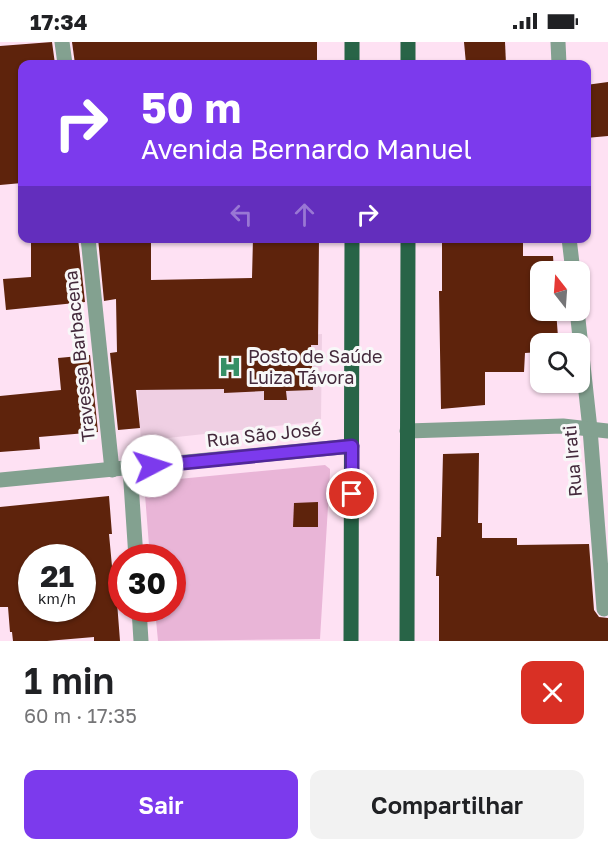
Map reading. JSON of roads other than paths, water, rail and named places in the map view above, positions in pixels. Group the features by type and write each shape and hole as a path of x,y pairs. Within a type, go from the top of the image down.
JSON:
{"main road":[{"path":"352,42 352,60"},
{"path":"408,42 408,60"},
{"path":"351,641 352,243"},
{"path":"407,641 408,243"}],"street":[{"path":"62,42 64,60"},
{"path":"558,42 559,60"},
{"name":"Travessa Barbacena","path":"89,243 112,470"},
{"path":"570,243 572,261"},
{"name":"Rua Irati","path":"578,321 590,429 604,609"},
{"path":"407,431 562,426 608,431"},
{"name":"Rua São José","path":"0,480 352,446"},
{"path":"130,468 134,544"},
{"path":"140,622 141,641"}],"place":[{"name":"Posto de Saúde Luiza Távora","path":"230,367"}]}
